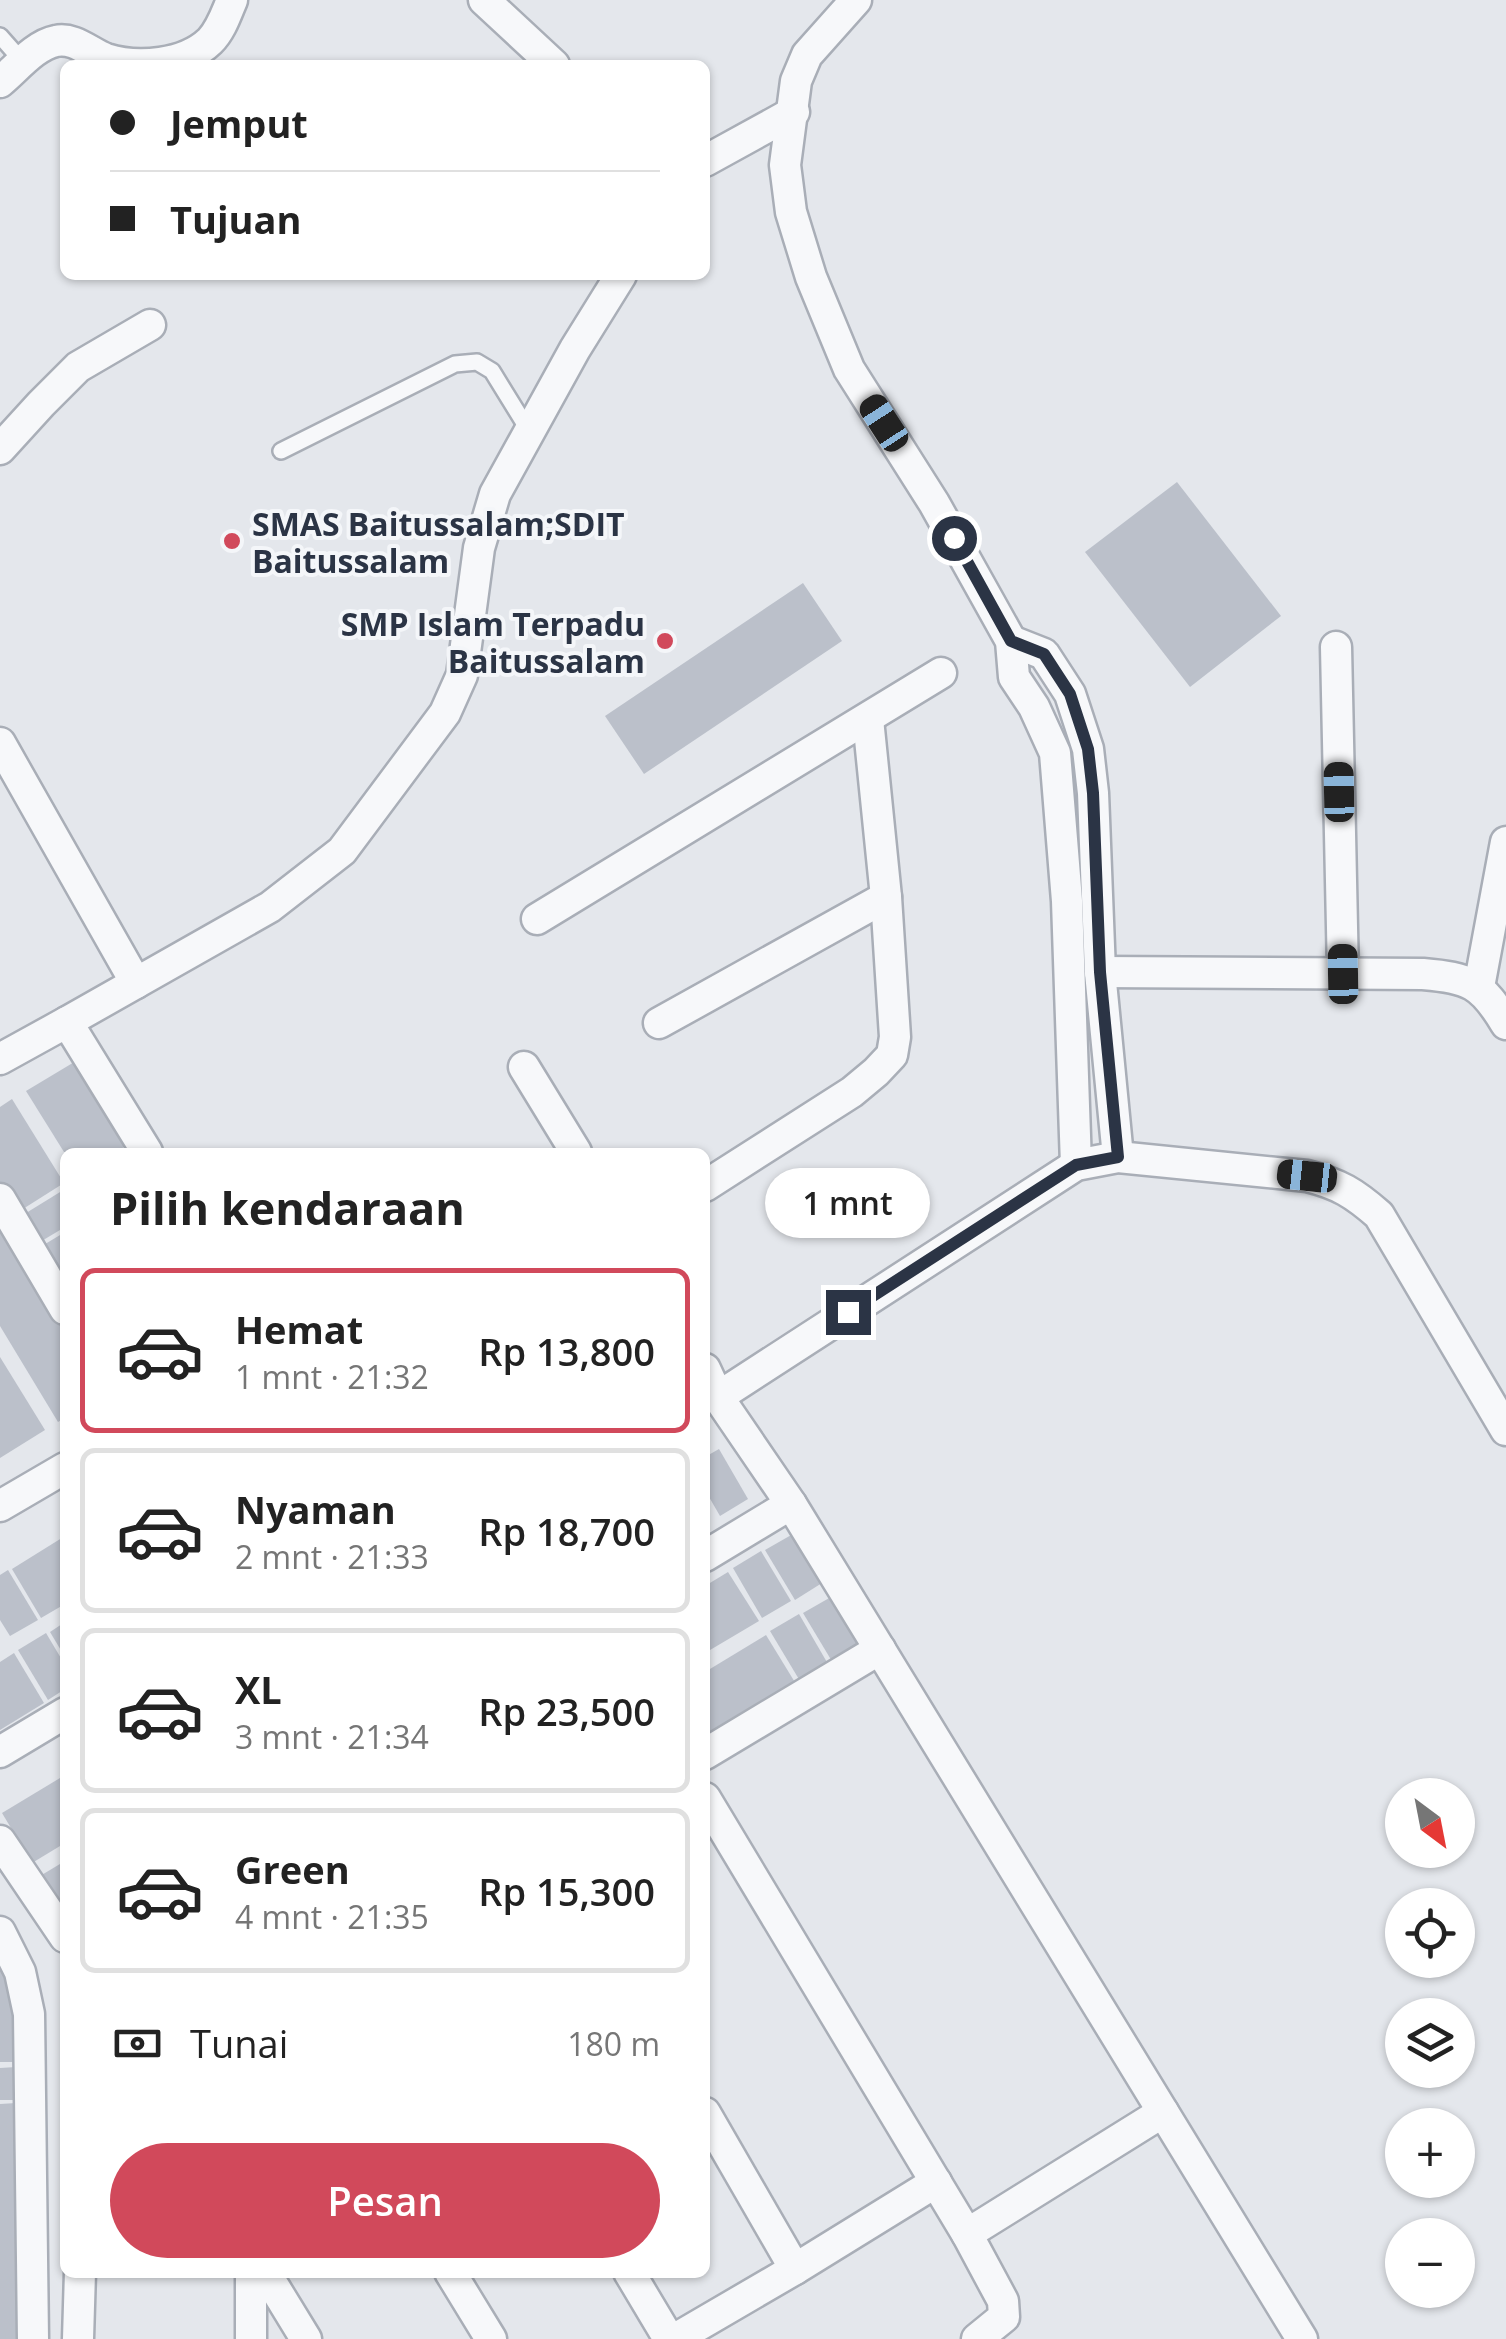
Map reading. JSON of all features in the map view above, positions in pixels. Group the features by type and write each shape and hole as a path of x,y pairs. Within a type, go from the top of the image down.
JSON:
{"street":[{"path":"172,60 195,52 211,40 224,22 232,0"},
{"path":"484,0 549,60"},
{"path":"856,0 807,54 796,81 785,165 790,212 810,277 849,369 934,503 1011,641 1014,677 1034,707 1055,753 1067,900 1076,1165"},
{"path":"12,72 44,45 58,40 70,41 111,60"},
{"path":"710,158 794,112"},
{"path":"0,1059 270,907 342,851 445,713 462,675 479,548 495,494 618,280"},
{"path":"0,449 78,367 150,325"},
{"path":"1011,641 1044,654 1070,694 1088,749 1100,972 1118,1157"},
{"path":"1336,647 1343,974"},
{"path":"537,919 941,673"},
{"path":"710,1183 852,1092 892,1055 896,1036 868,719"},
{"path":"0,743 136,983"},
{"path":"1479,986 1506,842"},
{"path":"660,1022 886,897"},
{"path":"1100,972 1452,977 1479,986 1506,1024"},
{"path":"68,1022 145,1148"},
{"path":"524,1067 574,1148"},
{"path":"1302,2339 791,1504 712,1383 1076,1165 1118,1157 1307,1176 1332,1182 1356,1195 1379,1215 1504,1422"},
{"path":"0,1199 60,1301"},
{"path":"0,1506 60,1471"},
{"path":"710,1553 791,1504"},
{"path":"710,1751 880,1649"},
{"path":"0,1752 60,1716"},
{"path":"710,1806 1004,2301 1004,2317 977,2339"},
{"path":"0,1841 60,1930"},
{"path":"2,1940 20,1972 29,2014 33,2339"},
{"path":"966,2234 1163,2112"},
{"path":"710,2123 795,2269"},
{"path":"634,2278 672,2339 936,2182"},
{"path":"78,2339 80,2278"},
{"path":"250,2278 251,2339"},
{"path":"269,2278 306,2339"},
{"path":"454,2278 491,2339"}],"lane":[{"path":"0,36 12,72"},
{"path":"280,451 455,364 477,362 492,372 529,431"}],"building":[{"path":"1177,482 1281,616 1190,687 1085,552"},
{"path":"803,583 842,641 644,774 605,716"},
{"path":"76,1061 128,1145 62,1148 26,1091"},
{"path":"12,1099 60,1177 60,1186 15,1214 0,1189 0,1107"},
{"path":"60,1192 60,1230 35,1245 18,1218"},
{"path":"0,1224 60,1314 60,1421 58,1422 0,1326"},
{"path":"60,1235 60,1287 37,1249"},
{"path":"0,1357 45,1430 0,1458"},
{"path":"719,1449 748,1499 720,1516 710,1499 710,1454"},
{"path":"793,1534 822,1583 795,1600 765,1550"},
{"path":"60,1539 60,1607 41,1618 12,1569"},
{"path":"761,1551 791,1601 762,1618 733,1568"},
{"path":"8,1570 38,1620 10,1636 0,1620 0,1575"},
{"path":"728,1572 759,1621 710,1650 710,1583"},
{"path":"831,1597 860,1646 833,1663 803,1613"},
{"path":"799,1614 828,1664 800,1681 770,1631"},
{"path":"60,1625 60,1649 50,1632"},
{"path":"46,1633 60,1657 60,1692 48,1700 18,1650"},
{"path":"766,1635 796,1684 711,1736 710,1669"},
{"path":"14,1653 44,1703 0,1730 0,1662"},
{"path":"60,1778 60,1846 32,1863 2,1813"},
{"path":"60,1864 60,1910 40,1876"},
{"path":"0,1963 12,1963 15,2062 0,2062"},
{"path":"16,2067 16,2100 0,2100 0,2068"},
{"path":"16,2103 21,2339 0,2339 0,2104"}],"place":[{"name":"SMAS Baitussalam;SDIT Baitussalam","path":"232,541"},
{"name":"SMP Islam Terpadu Baitussalam","path":"665,641"}],"route":[{"path":"848,1312 1076,1165 1118,1157 1100,972 1088,749 1070,694 1044,654 1011,641 954,538"}]}
